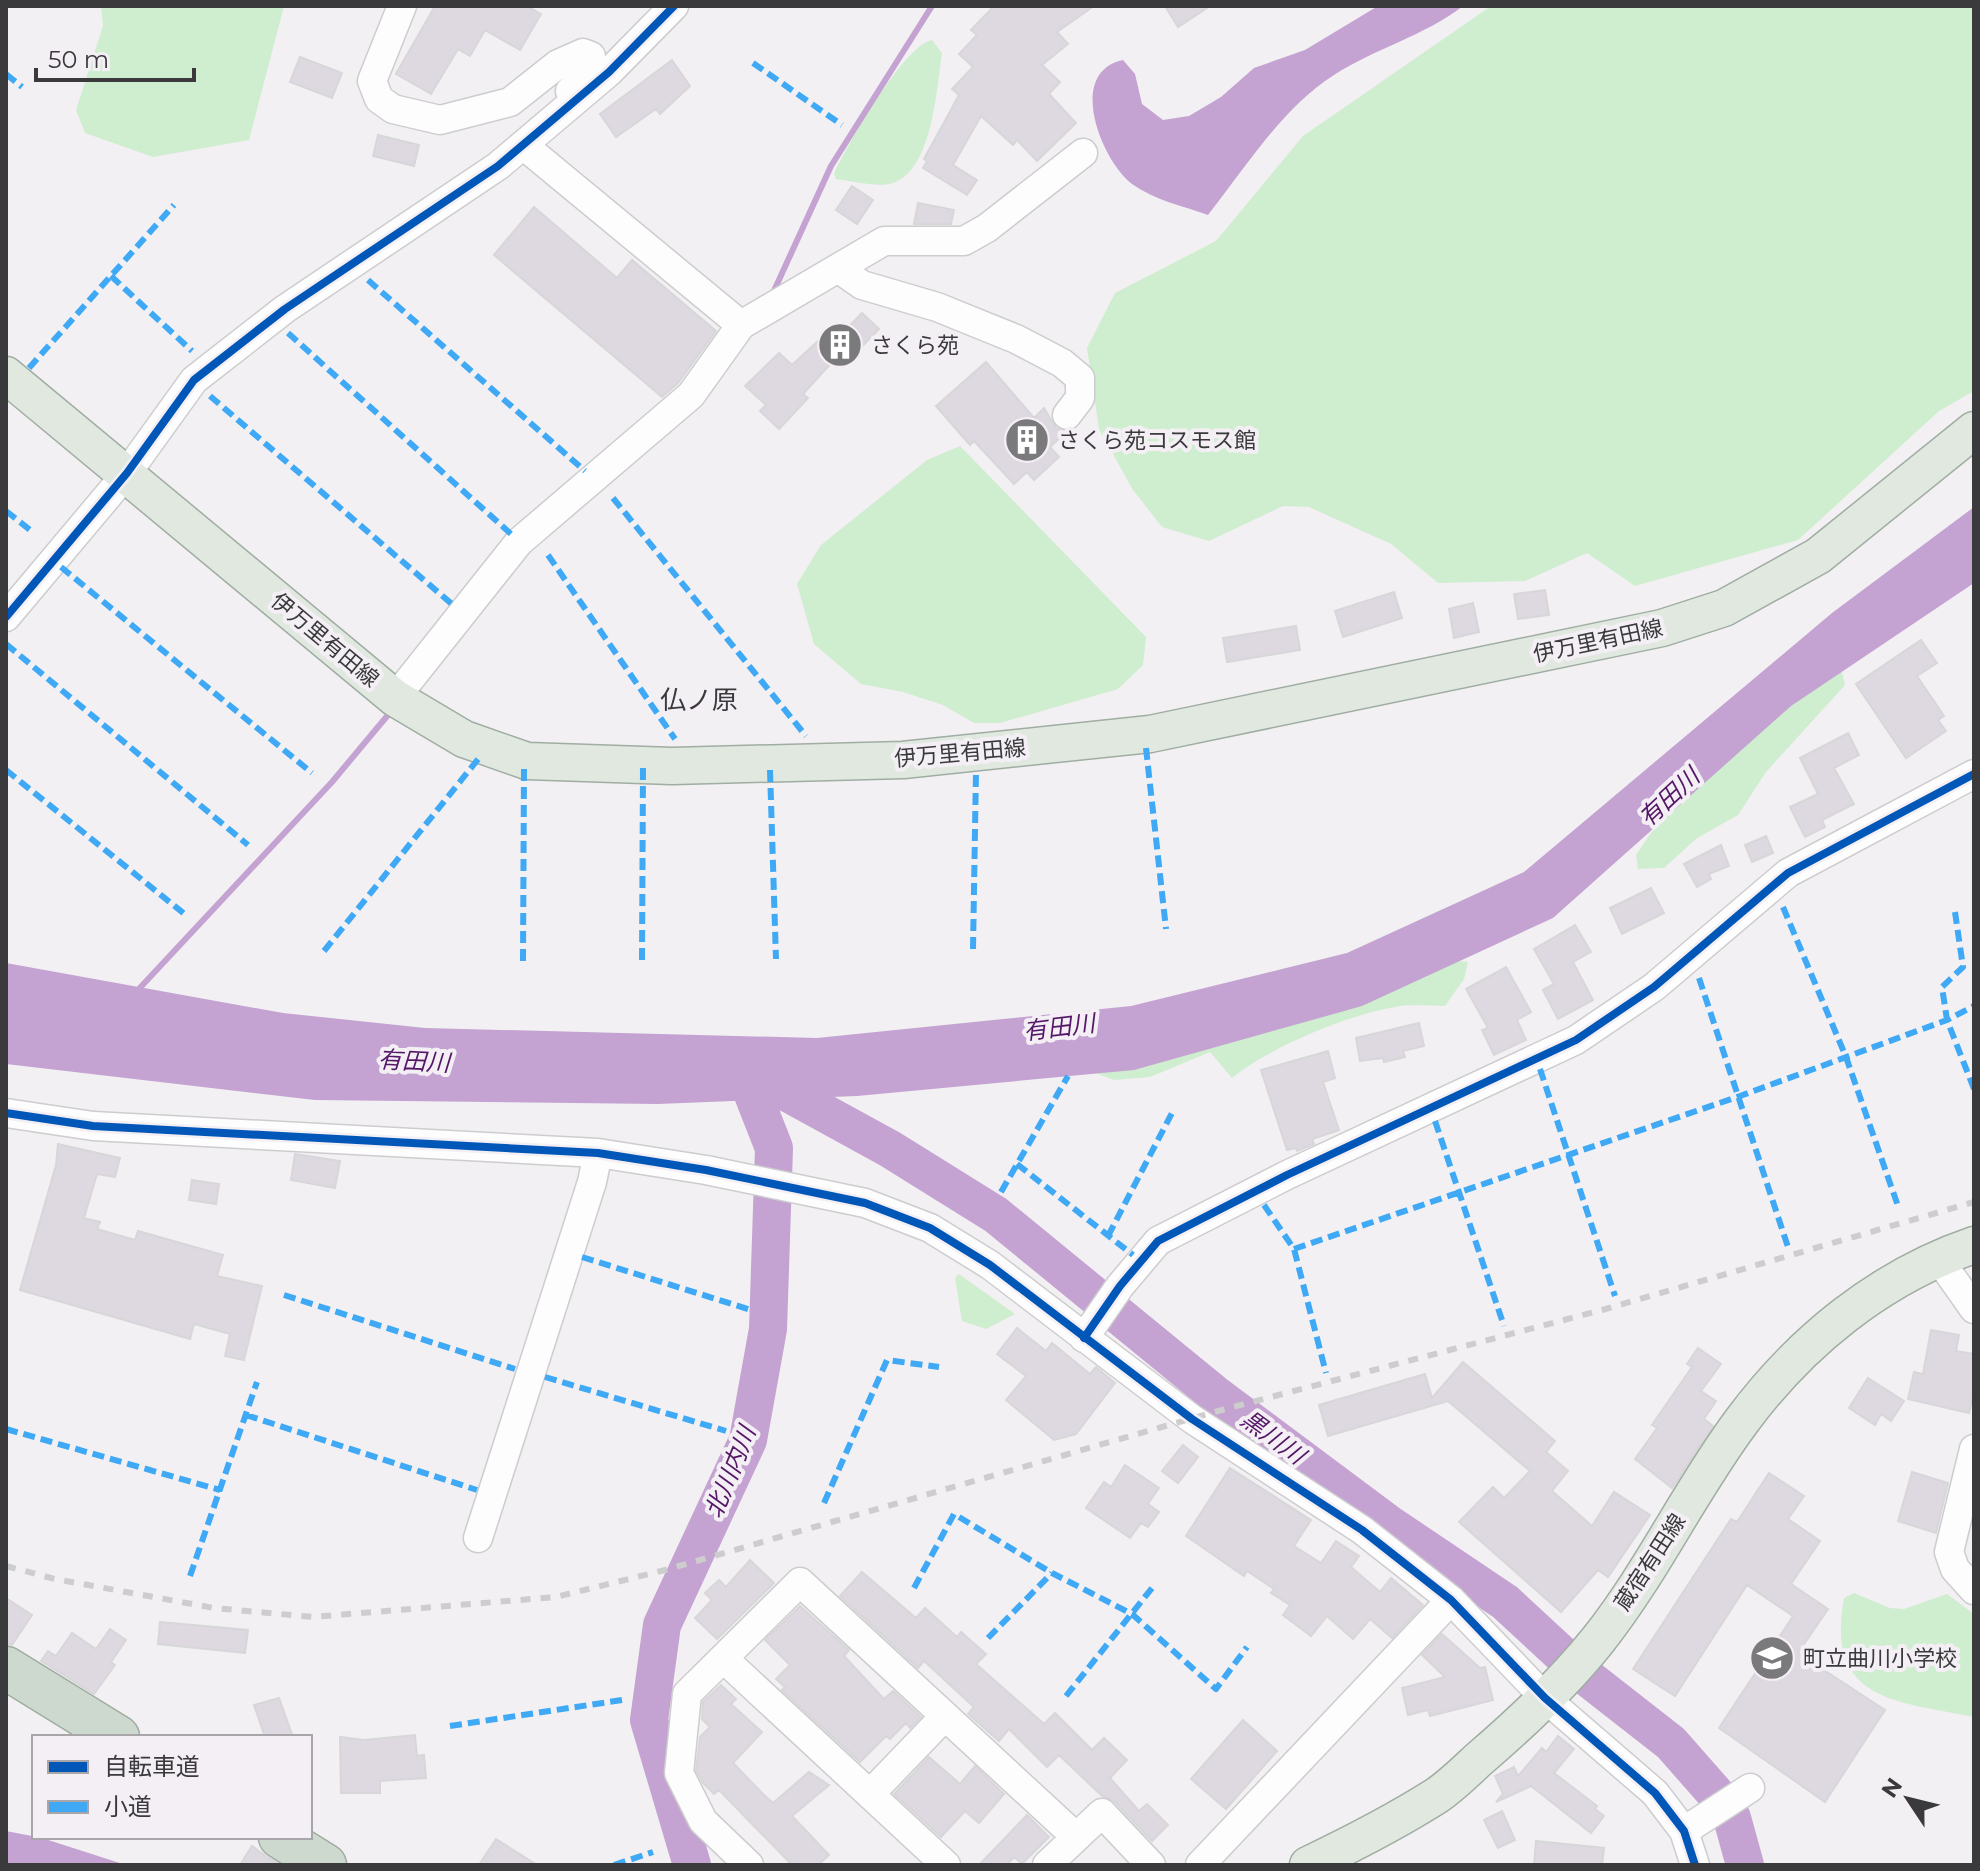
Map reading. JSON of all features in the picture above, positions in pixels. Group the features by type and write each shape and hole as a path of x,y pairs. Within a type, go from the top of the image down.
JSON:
{"highway":[{"path":"6,1668 115,1735"},
{"path":"283,1839 325,1865"}],"main road":[{"name":"伊万里有田線","path":"6,375 395,698 464,739 527,761 672,766 903,760 1150,734 1662,628 1724,608 1818,556 1974,430"},
{"name":"蔵宿有田線","path":"1308,1865 1439,1794 1545,1698 1597,1641 1741,1422 1779,1376 1818,1337 1873,1293 1938,1258 1974,1245"}],"street":[{"path":"402,6 372,81 379,99 393,109 440,120 510,102 568,58 583,53 591,56 590,70 546,109 548,123"},
{"path":"6,617 127,473 194,380 285,309 498,166 609,72 674,6"},
{"path":"523,145 741,325"},
{"path":"395,698 519,542 691,395 741,325 884,241 964,241 987,228 1083,153"},
{"path":"839,269 862,285 961,317 1062,363 1080,378 1080,398 1067,415"},
{"path":"1088,1335 1120,1286 1158,1241 1287,1175 1576,1040 1654,987 1788,873 1974,774"},
{"path":"6,1113 93,1126 598,1153 706,1170 865,1203 917,1223 990,1265 1088,1335 1192,1419 1362,1530 1451,1600 1545,1698 1655,1793 1684,1831 1695,1865"},
{"path":"478,1538 592,1182 598,1153"},
{"path":"1938,1258 1974,1309"},
{"path":"1974,1449 1949,1552 1955,1569 1974,1590"},
{"path":"749,1865 703,1821 679,1773 687,1694 800,1582 1075,1836"},
{"path":"1200,1865 1451,1600"},
{"path":"724,1659 946,1865"},
{"path":"870,1794 945,1716"},
{"path":"1684,1831 1750,1788"},
{"path":"1047,1865 1102,1813 1151,1865"}],"green space":[{"path":"101,6 284,6 249,140 153,157 85,133 76,110 103,26"},
{"path":"1491,6 1974,6 1974,391 1939,411 1798,540 1635,586 1587,553 1525,581 1438,583 1391,544 1309,507 1283,506 1209,541 1162,527 1133,490 1099,429 1087,348 1115,293 1216,241 1303,136"},
{"path":"932,40 942,53 930,127 917,162 906,175 893,183 836,179 834,174 841,160 877,99 906,60 920,46"},
{"path":"960,446 1146,637 1143,665 1118,689 1000,723 974,723 943,705 903,692 861,684 814,644 797,584 821,545 927,460"},
{"path":"1841,668 1845,685 1766,772 1738,815 1697,838 1664,868 1638,869 1636,855 1651,833 1735,744"},
{"path":"1441,959 1468,962 1464,979 1445,1006 1401,1006 1354,1017 1288,1044 1232,1078 1210,1052 1150,1077 1114,1080 1075,1065"},
{"path":"959,1274 1015,1314 986,1329 962,1321 955,1278"},
{"path":"1854,1593 1890,1608 1904,1609 1947,1594 1974,1614 1974,1717 1893,1699 1872,1690 1856,1677 1845,1658 1841,1632 1844,1598"}],"water":[{"path":"1378,6 1463,6 1432,26 1350,66 1315,89 1281,121 1208,215 1159,198 1132,184 1120,172 1100,137 1094,118 1093,98 1096,81 1106,68 1123,60 1135,74 1142,104 1163,120 1189,116 1221,97 1254,68 1305,50"},
{"name":"有田川","path":"1974,507 1974,583 1791,706 1553,918 1362,1006 1134,1070 857,1096 658,1104 315,1100 6,1064 6,963 283,1013 425,1028 817,1038 1131,1006 1347,953 1524,872 1832,613"},
{"path":"6,1831 32,1836 32,1839 45,1839 126,1865 6,1865"}],"building":[{"path":"435,6 527,6 541,14 520,50 485,30 470,56 458,49 431,94 396,74"},
{"path":"994,6 1094,6 1057,32 1068,44 1042,65 1060,82 1049,94 1076,123 1037,161 1017,140 1013,145 981,116 953,165 977,180 967,195 923,168 927,161 924,159 959,95 952,89 973,67 959,54 977,35 971,30"},
{"path":"1165,6 1210,6 1178,27"},
{"path":"300,57 342,73 332,98 290,82"},
{"path":"672,60 690,86 660,114 656,109 616,137 600,114"},
{"path":"378,135 419,145 414,166 373,156"},
{"path":"852,186 873,200 857,224 836,210"},
{"path":"918,203 954,210 951,224 914,224"},
{"path":"534,207 617,278 632,260 716,331 678,383 662,397 494,255"},
{"path":"862,313 879,329 842,367 834,360 803,394 808,398 779,429 760,411 766,405 745,386 779,353 792,365 830,330 838,338"},
{"path":"986,362 1034,418 1044,408 1056,428 1066,432 1050,447 1059,457 1034,480 1027,472 1014,484 974,441 970,445 936,406"},
{"path":"1545,590 1549,615 1518,619 1514,594"},
{"path":"1394,592 1402,618 1343,637 1335,611"},
{"path":"1473,603 1479,632 1454,638 1449,609"},
{"path":"1296,626 1300,650 1227,662 1223,638"},
{"path":"1921,640 1937,663 1917,676 1944,716 1938,720 1946,731 1906,758 1856,684"},
{"path":"1848,733 1859,755 1834,768 1854,804 1822,820 1825,827 1805,837 1790,807 1818,794 1800,758"},
{"path":"1766,836 1773,853 1752,862 1745,845"},
{"path":"1721,845 1729,866 1709,874 1711,879 1697,887 1684,864"},
{"path":"1651,888 1664,913 1622,934 1610,908"},
{"path":"1575,925 1591,952 1573,962 1593,1000 1558,1019 1543,990 1554,984 1534,949"},
{"path":"1506,967 1531,1012 1517,1020 1526,1040 1494,1055 1482,1030 1488,1028 1466,989"},
{"path":"1419,1023 1424,1046 1403,1051 1405,1057 1384,1062 1383,1058 1360,1061 1356,1038"},
{"path":"1328,1051 1335,1078 1323,1082 1339,1130 1312,1139 1314,1144 1297,1151 1296,1148 1287,1150 1261,1070"},
{"path":"58,1144 120,1158 115,1177 97,1174 84,1218 100,1222 97,1229 135,1240 138,1231 223,1255 217,1276 262,1286 244,1360 225,1356 230,1334 194,1324 190,1339 20,1290 56,1165"},
{"path":"295,1154 340,1161 335,1188 291,1180"},
{"path":"192,1180 219,1184 216,1204 189,1200"},
{"path":"1017,1328 1046,1351 1052,1343 1090,1374 1096,1367 1115,1383 1076,1434 1054,1440 1006,1400 1026,1376 997,1354"},
{"path":"1931,1330 1959,1335 1956,1351 1974,1354 1974,1392 1969,1413 1908,1399 1914,1372 1923,1374"},
{"path":"1698,1348 1721,1364 1701,1391 1716,1401 1704,1419 1713,1426 1672,1488 1635,1459 1657,1428 1652,1425 1692,1367 1687,1364"},
{"path":"1463,1362 1555,1441 1546,1452 1568,1471 1552,1491 1592,1526 1614,1492 1650,1515 1608,1577 1598,1570 1561,1612 1459,1522 1493,1487 1504,1498 1530,1471 1448,1401 1328,1436 1319,1405 1425,1374 1432,1398"},
{"path":"1868,1378 1904,1401 1891,1421 1881,1414 1875,1425 1849,1408"},
{"path":"1183,1445 1198,1457 1178,1483 1162,1471"},
{"path":"1125,1465 1159,1488 1148,1504 1159,1512 1148,1527 1141,1523 1130,1538 1086,1508 1104,1482 1111,1487"},
{"path":"1230,1468 1311,1520 1294,1546 1321,1563 1336,1541 1359,1556 1351,1567 1380,1592 1391,1578 1423,1605 1392,1638 1370,1619 1353,1639 1327,1616 1311,1636 1283,1615 1290,1605 1271,1593 1274,1589 1247,1571 1244,1576 1186,1536"},
{"path":"1912,1472 1948,1483 1936,1533 1898,1521"},
{"path":"1769,1473 1804,1496 1788,1519 1820,1541 1791,1584 1828,1609 1798,1653 1885,1710 1825,1802 1719,1728 1793,1616 1747,1585 1675,1696 1633,1669 1731,1519 1737,1522"},
{"path":"750,1560 774,1583 717,1639 695,1618 712,1600 705,1593 719,1580 726,1587"},
{"path":"862,1572 916,1618 925,1608 957,1637 961,1632 986,1654 976,1664 1044,1724 1055,1713 1092,1750 1104,1738 1127,1760 1110,1778 1139,1811 1147,1804 1168,1825 1152,1841 1114,1801 1102,1796 1059,1755 1047,1767 1009,1729 999,1741 968,1714 974,1707 924,1661 918,1668 840,1596"},
{"path":"6,1598 32,1615 12,1645 6,1644"},
{"path":"800,1606 849,1650 844,1656 884,1699 893,1691 921,1717 910,1728 906,1723 890,1739 886,1736 860,1762 782,1690 785,1687 776,1679 790,1665 765,1640"},
{"path":"160,1622 248,1630 245,1653 158,1644"},
{"path":"110,1629 126,1640 111,1662 115,1665 94,1694 41,1661 48,1651 56,1656 72,1633 96,1649"},
{"path":"1442,1634 1480,1668 1485,1667 1493,1700 1430,1716 1428,1710 1408,1715 1402,1688 1445,1677 1422,1655"},
{"path":"721,1685 736,1699 731,1704 762,1732 733,1763 764,1795 773,1803 809,1772 829,1785 792,1816 829,1855 818,1865 792,1865 719,1790 714,1794 703,1783 696,1770 700,1737 710,1727 702,1719 703,1702"},
{"path":"279,1698 292,1735 264,1735 254,1705"},
{"path":"1243,1720 1277,1751 1226,1809 1191,1779"},
{"path":"415,1735 417,1756 424,1755 426,1778 380,1781 380,1793 341,1793 340,1737 364,1740"},
{"path":"1558,1736 1574,1749 1554,1773 1597,1806 1595,1809 1604,1816 1591,1833 1531,1786 1496,1802 1503,1794 1495,1776 1514,1767 1518,1776 1542,1748 1546,1752"},
{"path":"929,1757 960,1784 975,1766 1004,1794 979,1823 965,1811 941,1837 894,1794"},
{"path":"1502,1811 1515,1840 1498,1848 1484,1820"},
{"path":"1027,1815 1049,1837 1022,1864 1014,1857 1007,1865 979,1865"},
{"path":"496,1839 537,1865 479,1865"},
{"path":"1536,1841 1604,1848 1602,1865 1534,1865"},
{"path":"252,1846 267,1857 280,1865 240,1865"}],"waterway":[{"path":"773,293 831,166 932,6"},
{"path":"137,991 332,782 393,709"},
{"name":"北川内川","path":"692,1865 649,1720 662,1625 748,1440 768,1329 774,1148 743,1069"},
{"name":"黒川川","path":"753,1074 890,1149 996,1215 1216,1395 1389,1524 1505,1602 1584,1675 1671,1743 1722,1801 1732,1818 1745,1865"}],"railway":[{"path":"6,1566 55,1579 214,1608 313,1617 556,1597 665,1570 1214,1412 1602,1310 1974,1202"}],"marked path":[{"path":"753,63 842,125"},
{"path":"6,74 22,87"},
{"path":"29,368 174,205"},
{"path":"111,276 192,351"},
{"path":"368,280 585,471"},
{"path":"288,333 511,534"},
{"path":"210,396 453,605"},
{"path":"613,498 806,736"},
{"path":"6,511 34,533"},
{"path":"548,555 675,739"},
{"path":"61,567 312,773"},
{"path":"6,644 248,845"},
{"path":"1146,748 1166,929"},
{"path":"324,951 479,758"},
{"path":"523,961 524,768"},
{"path":"642,960 643,768"},
{"path":"6,770 187,916"},
{"path":"770,770 776,959"},
{"path":"973,949 976,771"},
{"path":"1783,907 1846,1057 1898,1206"},
{"path":"1955,912 1963,967 1942,987 1947,1020 1974,1089"},
{"path":"1699,978 1788,1247"},
{"path":"1294,1249 1740,1096 1947,1020 1974,1006"},
{"path":"1540,1069 1615,1296"},
{"path":"1001,1192 1068,1076"},
{"path":"1108,1236 1173,1111"},
{"path":"1435,1121 1504,1326"},
{"path":"1017,1164 1133,1255"},
{"path":"1264,1205 1294,1249 1326,1373"},
{"path":"582,1257 751,1310"},
{"path":"284,1295 515,1369"},
{"path":"824,1503 887,1360 939,1367"},
{"path":"545,1377 726,1431"},
{"path":"190,1576 257,1382"},
{"path":"246,1415 477,1490"},
{"path":"6,1429 220,1490"},
{"path":"914,1588 954,1514 1052,1573 1132,1614 1216,1689 1247,1647"},
{"path":"988,1638 1052,1573"},
{"path":"1066,1696 1152,1588"},
{"path":"450,1726 622,1700"},
{"path":"614,1865 653,1852"}],"cycle path":[{"path":"6,617 127,473 194,380 285,309 498,166 609,72 674,6"},
{"path":"1084,1338 1120,1286 1158,1241 1287,1175 1576,1040 1654,987 1788,873 1974,774"},
{"path":"6,1113 93,1126 598,1153 706,1170 865,1203 930,1228 990,1265 1192,1419 1362,1530 1451,1600 1545,1698 1655,1793 1684,1831 1695,1865"}],"place":[{"name":"さくら苑","path":"840,345"},
{"name":"さくら苑コスモス館","path":"1027,440"},
{"name":"町立曲川小学校","path":"1772,1658"}],"district":[{"name":"仏ノ原","path":"699,700"}]}
